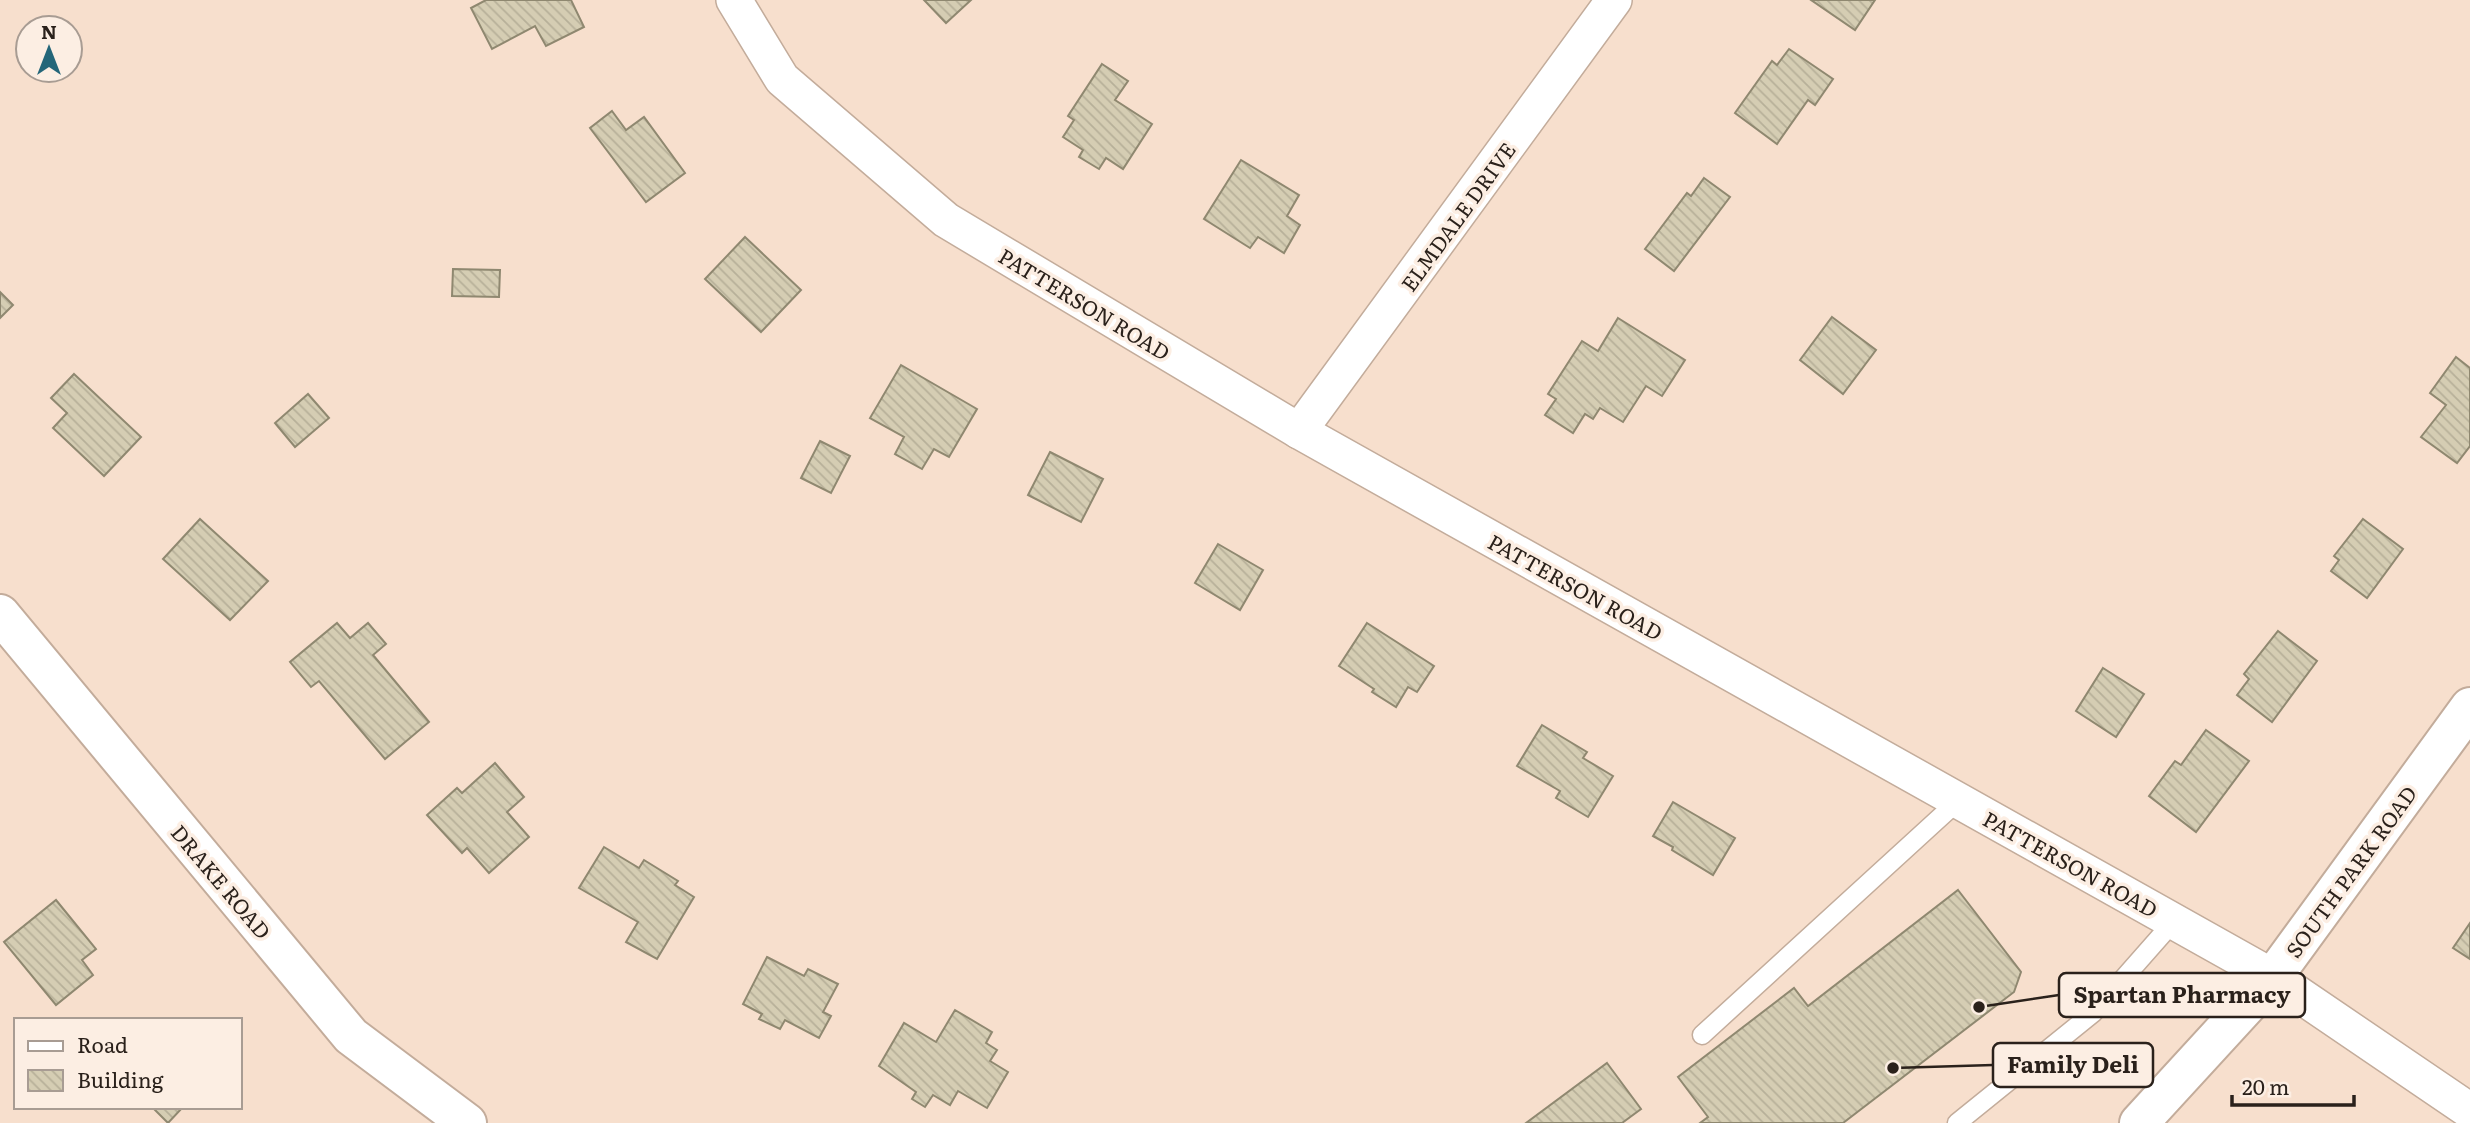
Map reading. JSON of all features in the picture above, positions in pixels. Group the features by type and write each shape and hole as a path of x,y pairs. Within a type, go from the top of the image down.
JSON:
{"street":[{"name":"PATTERSON ROAD","path":"734,0 782,79 946,220 1299,431 2273,977 2470,1111"},
{"name":"ELMDALE DRIVE","path":"1299,431 1614,0"},
{"name":"DRAKE ROAD","path":"0,614 351,1036 467,1123"},
{"name":"SOUTH PARK ROAD","path":"2139,1123 2273,977 2470,706"}],"lane":[{"path":"1702,1035 1958,801"},
{"path":"1957,1123 2093,1013 2174,921"}],"building":[{"path":"486,0 571,0 584,27 546,46 535,26 492,49 471,8"},
{"path":"924,0 971,0 946,23"},
{"path":"1811,0 1875,0 1855,30"},
{"path":"1789,49 1833,79 1815,105 1808,100 1777,144 1735,113 1772,61 1777,65"},
{"path":"1102,64 1128,81 1115,100 1152,124 1123,169 1106,158 1099,169 1079,157 1083,150 1063,137 1074,120 1068,116"},
{"path":"612,111 626,130 644,117 685,173 646,202 590,128"},
{"path":"1241,160 1299,195 1287,216 1300,225 1284,253 1258,237 1250,248 1204,219"},
{"path":"1704,178 1730,197 1674,271 1645,249 1687,193 1691,196"},
{"path":"745,237 801,290 761,332 705,279"},
{"path":"453,269 500,270 499,297 452,296"},
{"path":"0,292 13,305 0,318"},
{"path":"1832,317 1876,350 1843,394 1800,360"},
{"path":"1618,318 1685,360 1662,396 1646,386 1623,422 1600,408 1593,419 1585,414 1573,433 1545,415 1556,399 1548,394 1582,341 1598,351"},
{"path":"2456,357 2470,368 2470,446 2457,463 2421,437 2446,405 2430,393"},
{"path":"901,365 977,409 949,457 934,449 922,469 895,454 904,437 870,418"},
{"path":"74,374 141,437 104,476 53,428 67,413 51,398"},
{"path":"308,394 329,418 295,447 275,423"},
{"path":"820,441 850,456 831,493 801,478"},
{"path":"1050,452 1103,479 1081,522 1028,495"},
{"path":"200,519 268,581 230,620 163,559"},
{"path":"2363,519 2403,549 2367,598 2331,571 2339,560 2334,556"},
{"path":"1218,544 1263,570 1240,610 1195,583"},
{"path":"337,623 350,638 368,623 386,644 373,655 429,722 385,759 319,681 311,687 290,662"},
{"path":"1367,623 1434,666 1417,692 1408,687 1396,707 1339,666"},
{"path":"2278,631 2317,661 2272,722 2237,695 2249,679 2244,674"},
{"path":"2103,668 2144,694 2116,737 2076,711"},
{"path":"1542,725 1587,752 1583,758 1613,776 1588,817 1556,798 1560,791 1517,766"},
{"path":"2206,730 2249,761 2196,832 2149,796 2175,761 2181,765"},
{"path":"495,763 524,797 507,812 529,837 489,873 467,848 462,853 427,815 457,788 462,793"},
{"path":"1673,802 1735,838 1713,875 1653,836"},
{"path":"604,847 639,868 644,860 678,881 675,885 694,897 657,959 626,942 638,922 579,888"},
{"path":"1958,890 2021,972 2014,992 1843,1123 1700,1123 1708,1117 1678,1077 1794,988 1808,1006"},
{"path":"56,900 96,949 82,960 93,975 56,1005 4,942"},
{"path":"2470,923 2470,959 2453,948"},
{"path":"767,957 804,976 808,969 838,984 823,1012 831,1016 819,1038 785,1020 780,1029 759,1019 762,1014 743,1004"},
{"path":"955,1010 992,1032 986,1043 997,1050 990,1061 1008,1072 987,1108 958,1091 950,1105 933,1095 925,1107 912,1099 916,1092 879,1066 904,1023 936,1042"},
{"path":"1607,1063 1641,1109 1622,1123 1526,1123"},
{"path":"154,1109 181,1109 168,1123"}],"place":[{"name":"Spartan Pharmacy","path":"1979,1007"},
{"name":"Family Deli","path":"1893,1068"}]}
